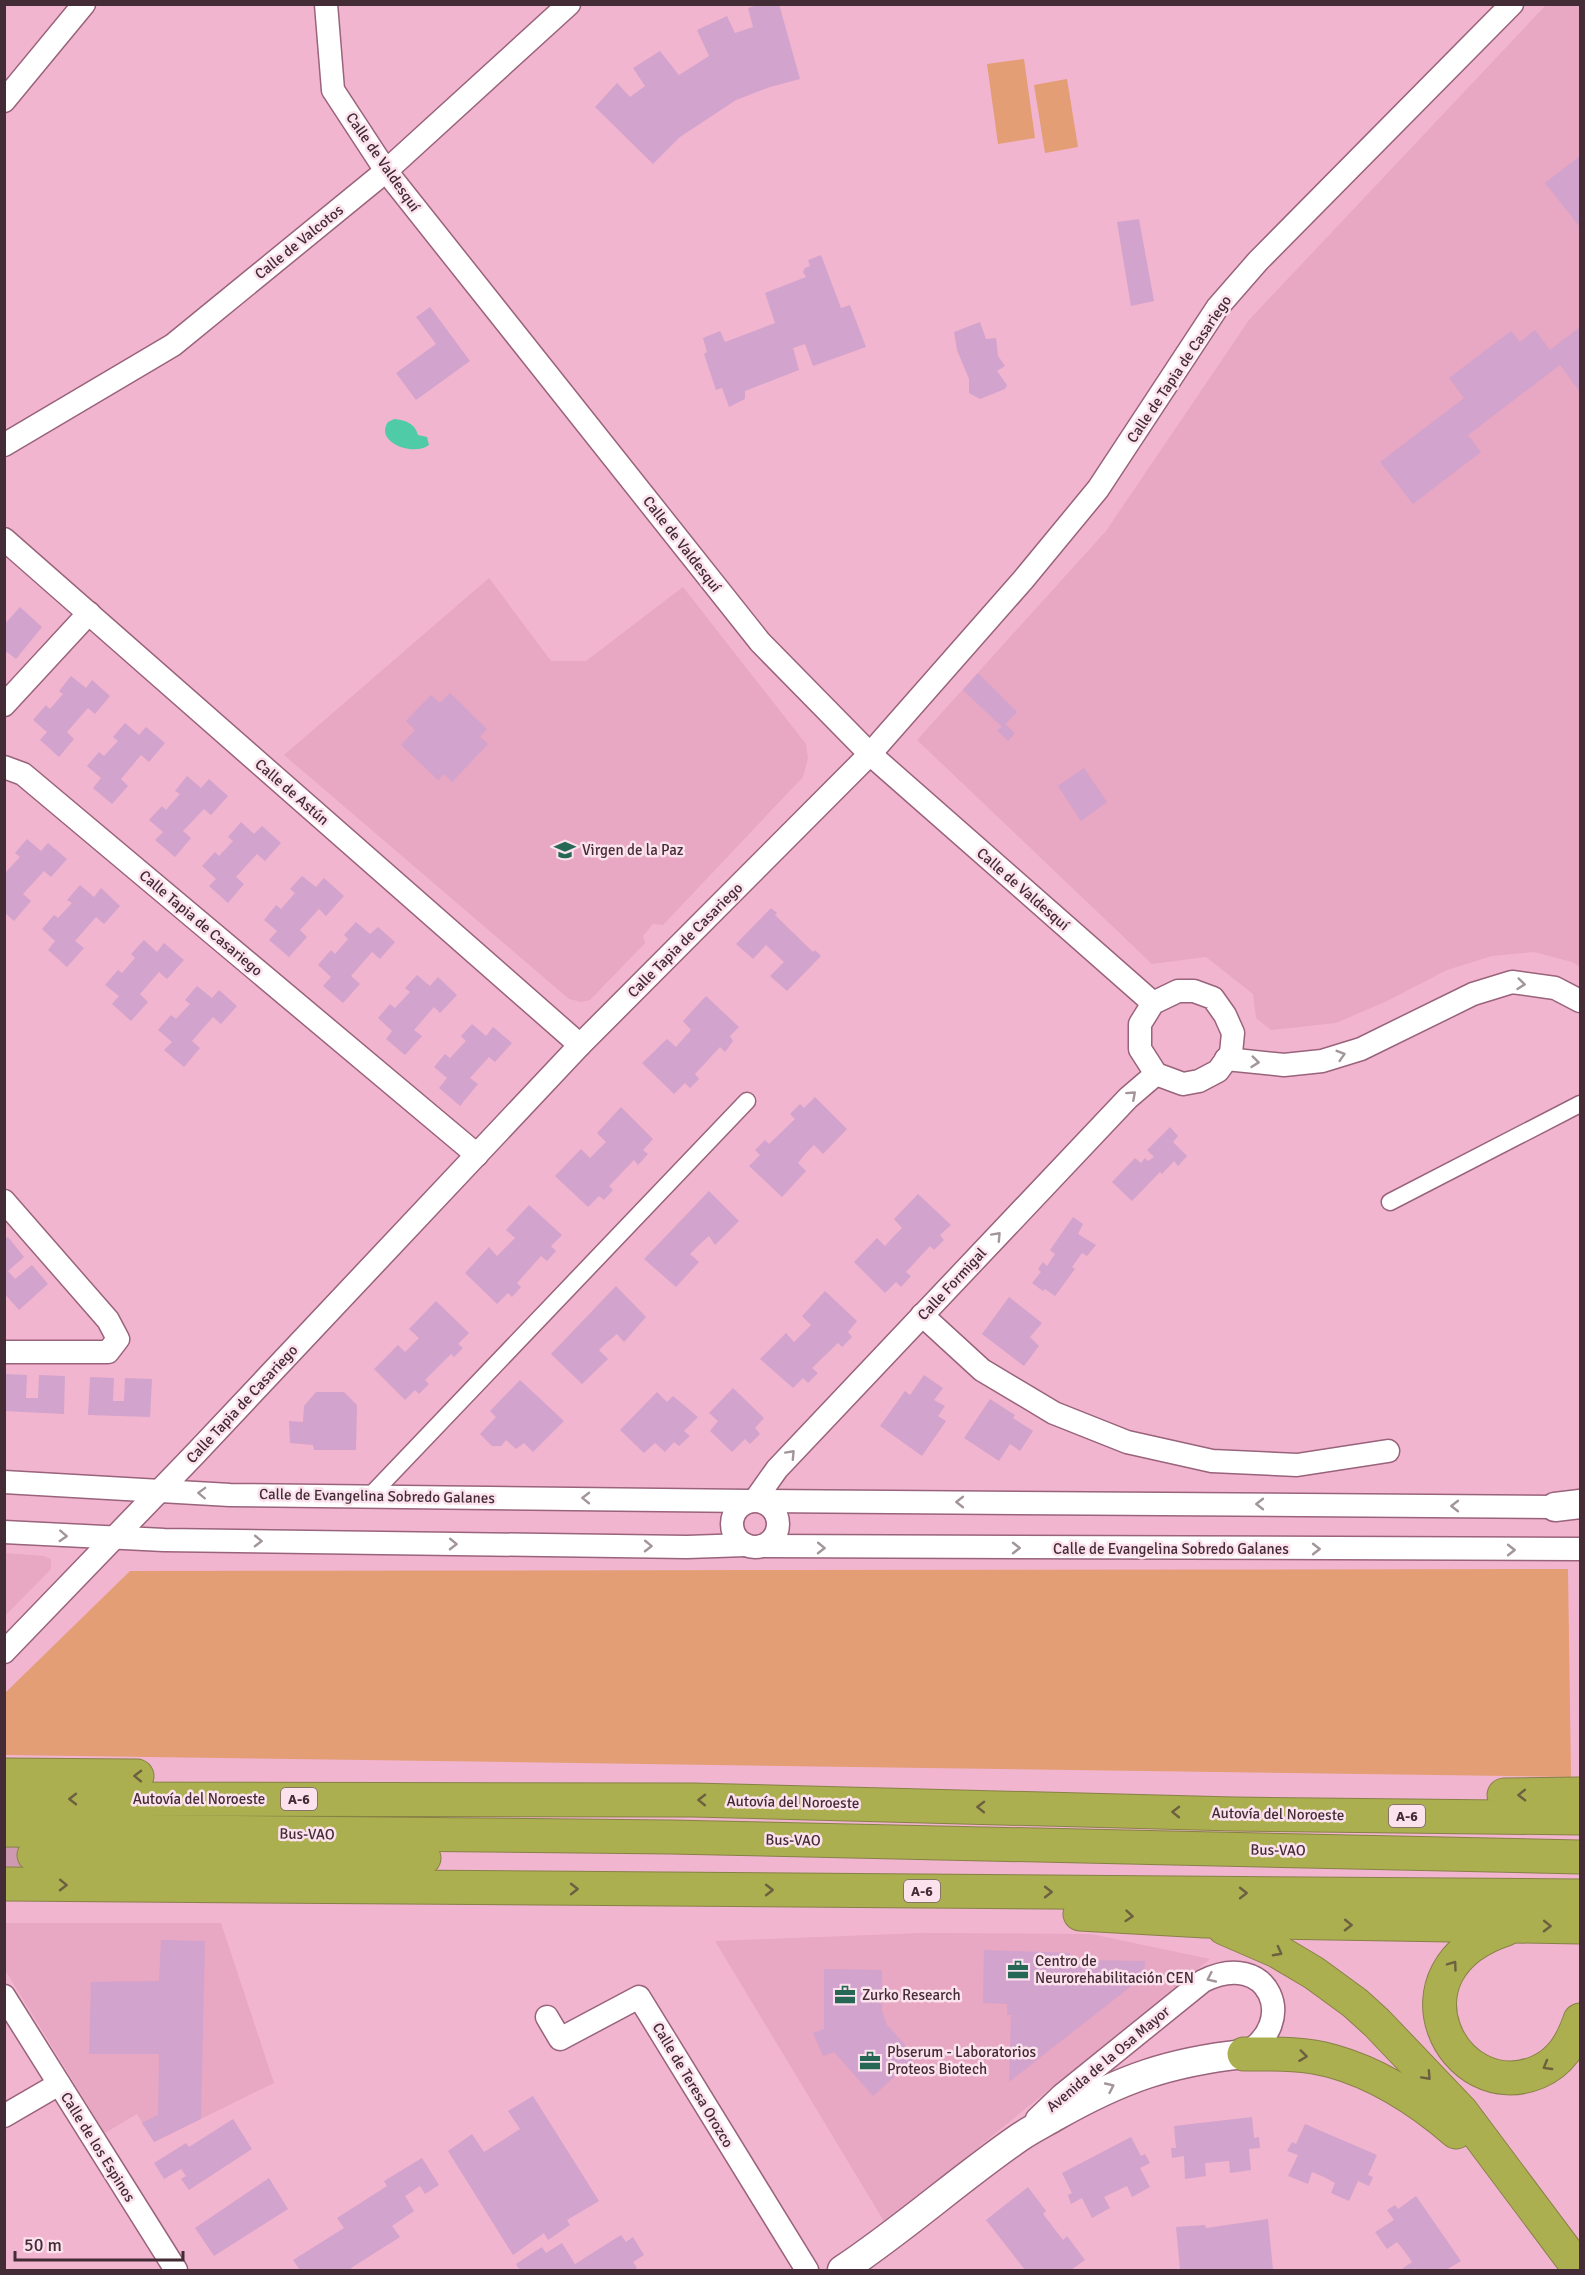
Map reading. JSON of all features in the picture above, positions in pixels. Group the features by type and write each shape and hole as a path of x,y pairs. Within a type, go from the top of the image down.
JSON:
{"highway":[{"path":"4,1775 500,1781 594,1798"},
{"path":"1234,1814 1329,1795 1581,1794"},
{"name":"Autovía del Noroeste","path":"4,1799 594,1798 1234,1814 1581,1818"},
{"name":"Bus-VAO","path":"4,1830 681,1838 1581,1860"},
{"path":"34,1855 1463,1866 1581,1860"},
{"name":"A-6","path":"4,1884 1581,1896"},
{"path":"263,1887 581,1912 944,1911 1108,1915 1205,1921 1581,1927"},
{"path":"1205,1921 1277,1951 1314,1973 1355,2003 1377,2023 1461,2111 1580,2271"},
{"path":"1514,1926 1494,1932 1465,1950 1450,1966 1440,1998 1440,2015 1445,2032 1454,2048 1464,2059 1487,2073 1526,2077 1557,2061 1571,2042 1581,2020"},
{"path":"1244,2054 1304,2056 1331,2061 1370,2075 1407,2095 1425,2106 1458,2133 1554,2236"}],"street":[{"path":"4,101 84,4"},
{"name":"Calle de Valdesquí","path":"326,4 333,90 386,171 760,642 870,754 1153,1003"},
{"name":"Calle de Valcotos","path":"4,445 173,345 386,171 569,4"},
{"name":"Calle de Tapia de Casariego","path":"870,754 1023,580 1098,489 1218,308 1258,261 1512,4"},
{"name":"Calle de Astún","path":"4,539 580,1045"},
{"path":"4,705 89,614"},
{"name":"Calle Tapia de Casariego","path":"4,1652 580,1045 870,754"},
{"name":"Calle Tapia de Casariego","path":"4,767 23,774 477,1155"},
{"path":"1226,1059 1284,1065 1323,1061 1361,1049 1473,994 1512,982 1555,988 1581,1001"},
{"path":"1178,991 1194,991 1213,998 1225,1015 1233,1033 1231,1053 1226,1059 1218,1071 1198,1081 1183,1084 1156,1074 1140,1049 1140,1024 1153,1003 1178,991"},
{"name":"Calle Formigal","path":"756,1501 777,1469 1128,1098 1156,1074"},
{"path":"370,1496 747,1101"},
{"path":"1390,1202 1581,1104"},
{"path":"4,1201 108,1320 118,1339 108,1353 4,1352"},
{"path":"922,1315 982,1370 1054,1413 1127,1442 1212,1461 1297,1465 1388,1451"},
{"name":"Calle de Evangelina Sobredo Galanes","path":"4,1482 158,1492 370,1496 756,1501 1568,1505"},
{"path":"756,1501 775,1510 779,1524 774,1538 754,1546 735,1536 732,1522 737,1509 756,1501"},
{"name":"Calle de Evangelina Sobredo Galanes","path":"4,1532 114,1538 687,1547 1571,1549"},
{"name":"Avenida de la Osa Mayor","path":"842,2271 1022,2135 1062,2095 1203,1981 1216,1975 1240,1972 1258,1978 1268,1989 1273,2016 1268,2032 1255,2048 1244,2054 1154,2070 1082,2101 1022,2135"},
{"name":"Calle de los Espinos","path":"4,1996 176,2271"},
{"name":"Calle de Teresa Orozco","path":"548,2017 560,2039 639,1997 807,2271"},
{"name":"Calle de los Espinos","path":"4,2116 59,2084"}],"shaded area":[{"path":"1546,5 1580,5 1580,967 1572,962 1534,952 1492,956 1447,970 1385,1002 1336,1023 1271,1030 1256,1018 1253,994 1206,957 1152,964 917,740 1106,531 1249,320"},
{"path":"1024,59 1035,138 998,144 987,64"},
{"path":"1067,79 1078,147 1045,153 1034,85"},
{"path":"394,419 406,421 412,425 418,435 427,437 429,445 414,449 397,446 386,436 385,429 388,422"},
{"name":"Virgen de la Paz","path":"489,578 551,661 586,661 683,587 806,744 808,758 803,777 663,925 653,924 643,936 645,943 590,1000 581,1002 569,999 284,755"},
{"path":"5,1553 44,1556 51,1559 51,1569 5,1616"},
{"path":"1568,1569 1571,1777 5,1755 5,1693 130,1571"},
{"path":"5,1923 221,1923 274,2083 154,2142 137,2114 105,2133 5,1970"},
{"path":"921,1933 1091,1934 1210,1959 885,2223 715,1941"}],"building":[{"path":"760,4 779,4 800,79 736,100 680,137 653,164 595,107 617,83 630,97 645,86 633,68 660,51 679,75 709,56 697,30 727,16 735,33 753,27 748,8"},
{"path":"1580,156 1580,227 1545,183"},
{"path":"1139,219 1154,301 1131,306 1117,222"},
{"path":"821,255 841,308 850,305 866,347 813,366 805,344 793,348 799,370 745,391 745,399 729,407 722,388 716,390 704,354 707,352 703,338 720,331 725,342 775,323 765,293 806,277 803,272 810,266 808,260"},
{"path":"430,307 470,361 416,400 396,373 436,344 416,317"},
{"path":"980,322 986,339 996,338 998,356 1005,366 997,371 1007,385 1005,389 980,399 969,393 969,379 957,350 954,332"},
{"path":"1580,327 1580,392 1560,365 1468,435 1481,452 1413,504 1380,462 1464,398 1449,378 1511,331 1520,342 1535,330 1550,350"},
{"path":"20,607 42,627 16,659 7,652 4,655 4,625"},
{"path":"978,673 1017,712 1005,724 1015,733 1008,741 997,730 1002,727 963,690"},
{"path":"71,676 86,688 92,680 110,696 95,714 88,708 67,732 74,739 59,757 40,740 47,732 33,720 46,705 50,709 63,694 59,691"},
{"path":"450,693 487,729 480,737 488,744 452,782 444,774 438,780 401,745 415,730 406,721 431,695 440,703"},
{"path":"125,723 139,735 146,727 165,743 149,762 141,755 121,779 128,786 112,804 93,788 101,778 87,766 99,752 104,756 118,741 113,737"},
{"path":"1084,768 1107,802 1081,821 1058,786"},
{"path":"187,776 201,788 209,779 228,796 211,815 204,809 183,831 191,838 175,857 155,840 163,832 149,820 162,806 166,810 180,794 175,791"},
{"path":"241,822 254,834 262,826 281,843 265,861 257,854 236,877 244,884 228,903 209,886 216,879 202,866 215,852 219,856 233,841 228,837"},
{"path":"27,839 41,851 48,843 67,859 51,877 44,871 23,894 31,901 14,921 4,912 4,871 6,872 20,857 15,853"},
{"path":"302,876 316,887 324,878 344,896 326,916 319,909 300,930 307,937 289,957 269,940 277,931 264,920 276,905 281,909 295,893 290,889"},
{"path":"80,885 94,897 101,888 120,906 104,924 96,917 75,941 84,948 67,967 48,950 55,941 42,929 54,915 58,918 72,903 67,900"},
{"path":"771,908 777,913 775,915 813,952 815,950 821,956 787,991 770,976 784,962 766,945 753,959 736,944"},
{"path":"356,922 370,934 378,927 395,942 380,959 372,952 351,976 360,984 343,1003 323,986 331,977 318,965 331,950 335,954 348,939 344,935"},
{"path":"144,940 157,952 164,943 184,960 167,979 159,972 140,994 148,1002 131,1021 112,1004 119,996 105,985 118,970 122,973 135,958 131,954"},
{"path":"417,975 430,986 438,977 457,995 440,1013 434,1007 414,1030 422,1036 405,1055 386,1039 392,1031 378,1018 390,1004 395,1008 410,992 405,988"},
{"path":"197,986 212,998 219,990 237,1006 221,1024 213,1017 192,1041 200,1048 184,1067 164,1050 172,1042 158,1030 171,1015 176,1019 190,1004 185,1000"},
{"path":"706,996 739,1027 730,1036 733,1041 725,1052 720,1047 695,1074 699,1079 690,1088 685,1083 674,1094 642,1063 667,1039 676,1047 691,1030 683,1021"},
{"path":"472,1024 486,1036 493,1027 512,1043 495,1062 489,1057 470,1078 478,1084 460,1106 439,1088 447,1078 434,1067 445,1054 450,1058 466,1041 461,1036"},
{"path":"815,1097 847,1129 823,1154 814,1145 805,1154 798,1163 806,1171 782,1197 749,1166 760,1155 755,1150 765,1140 769,1144 795,1119 790,1114 800,1104 804,1108"},
{"path":"621,1107 653,1139 643,1150 648,1154 638,1165 634,1160 609,1186 613,1190 604,1200 599,1196 588,1207 555,1176 581,1149 590,1158 606,1142 597,1133"},
{"path":"1170,1127 1178,1136 1173,1142 1187,1156 1178,1166 1174,1161 1162,1174 1160,1172 1132,1201 1112,1182 1135,1158 1141,1163 1145,1158 1148,1161 1154,1157 1147,1150"},
{"path":"709,1191 739,1221 715,1245 709,1236 690,1254 699,1262 676,1287 644,1259"},
{"path":"918,1194 951,1225 940,1235 944,1240 934,1250 930,1246 906,1272 911,1276 901,1287 896,1282 885,1293 854,1262 877,1238 885,1246 902,1228 894,1219"},
{"path":"529,1205 562,1235 551,1246 556,1251 547,1261 541,1256 517,1283 521,1287 512,1297 508,1293 497,1304 465,1273 489,1247 497,1256 515,1238 506,1230"},
{"path":"1073,1217 1083,1224 1078,1234 1096,1245 1087,1256 1082,1253 1072,1267 1075,1269 1055,1296 1032,1283 1041,1272 1038,1269 1043,1262 1047,1266 1055,1254 1050,1250"},
{"path":"8,1237 24,1257 8,1271 15,1279 32,1265 48,1284 19,1310 4,1293 4,1240"},
{"path":"616,1286 646,1317 624,1342 617,1334 599,1350 608,1359 582,1384 551,1354"},
{"path":"825,1291 857,1321 848,1332 852,1337 842,1347 838,1343 812,1368 818,1373 808,1383 803,1378 793,1388 760,1359 786,1333 794,1342 811,1325 802,1316"},
{"path":"1009,1297 1042,1323 1030,1337 1039,1346 1024,1366 982,1334"},
{"path":"436,1301 469,1333 458,1344 463,1348 454,1357 451,1354 425,1380 429,1384 419,1394 415,1390 405,1400 374,1369 398,1345 405,1352 419,1338 409,1329"},
{"path":"4,1374 27,1375 26,1398 38,1398 39,1375 65,1376 64,1414 4,1411"},
{"path":"924,1375 943,1388 934,1400 945,1406 938,1416 946,1421 922,1456 880,1426 905,1391 910,1395"},
{"path":"90,1377 114,1378 113,1401 124,1401 125,1378 152,1379 150,1417 88,1415"},
{"path":"520,1380 564,1421 533,1452 524,1443 516,1449 506,1440 501,1446 492,1446 480,1434 496,1417 490,1411"},
{"path":"733,1388 764,1418 755,1428 760,1434 750,1444 745,1439 732,1452 710,1431 718,1421 709,1413"},
{"path":"316,1392 344,1392 357,1405 356,1450 314,1450 313,1445 290,1443 289,1421 303,1422 304,1406"},
{"path":"657,1392 667,1402 673,1396 698,1417 684,1431 690,1436 679,1446 674,1442 665,1452 655,1443 644,1453 620,1430"},
{"path":"990,1399 1015,1415 1013,1418 1033,1431 1020,1451 1010,1444 999,1461 964,1438"},
{"path":"161,1940 205,1941 201,2119 154,2142 142,2123 158,2115 159,2054 89,2054 91,1982 159,1981"},
{"path":"984,1950 1070,1953 1070,1960 1145,1961 1144,1976 1009,2082 1011,2015 1007,2015 1007,2004 983,2003"},
{"path":"824,1969 882,1970 882,2011 887,2025 916,2057 873,2096 834,2052 823,2056 813,2033 824,2029"},
{"path":"533,2096 599,2201 567,2220 570,2225 548,2240 544,2233 513,2255 448,2151 472,2134 484,2152 520,2129 508,2111"},
{"path":"1252,2117 1254,2138 1259,2137 1260,2148 1249,2149 1251,2170 1230,2173 1229,2161 1205,2163 1206,2176 1185,2179 1184,2156 1172,2158 1171,2148 1176,2148 1174,2126"},
{"path":"233,2119 252,2149 189,2190 181,2179 186,2176 181,2169 164,2179 154,2163 186,2143 189,2147"},
{"path":"1305,2124 1377,2155 1368,2175 1373,2177 1369,2186 1358,2181 1349,2201 1331,2193 1335,2183 1312,2172 1308,2184 1288,2176 1298,2155 1287,2151 1292,2142 1296,2144"},
{"path":"1131,2137 1141,2156 1145,2154 1150,2163 1140,2168 1150,2187 1132,2197 1127,2186 1104,2197 1110,2208 1092,2218 1082,2198 1071,2204 1068,2195 1072,2193 1062,2173"},
{"path":"422,2158 439,2185 425,2194 420,2186 405,2196 414,2211 392,2226 400,2237 351,2268 352,2270 300,2270 293,2260 344,2228 337,2218 387,2186 384,2181"},
{"path":"269,2178 288,2209 214,2256 195,2228"},
{"path":"1028,2187 1046,2211 1043,2214 1063,2240 1067,2236 1085,2260 1071,2270 1025,2270 986,2220"},
{"path":"1416,2196 1461,2261 1446,2270 1403,2270 1412,2262 1405,2252 1397,2242 1387,2249 1375,2232 1394,2220 1387,2210 1395,2205 1398,2209"},
{"path":"1268,2219 1273,2270 1180,2270 1176,2227 1205,2225 1206,2228"},
{"path":"621,2235 626,2242 633,2237 644,2255 633,2262 637,2268 633,2270 520,2270 516,2264 542,2247 546,2253 562,2243 575,2264"}],"tunnel":[{"path":"4,1855 34,1855"}],"place":[{"name":"Virgen de la Paz","path":"565,850"},
{"name":"Centro de Neurorehabilitación CEN","path":"1018,1970"},
{"name":"Zurko Research","path":"845,1995"},
{"name":"Pbserum - Laboratorios Proteos Biotech","path":"870,2061"}]}
